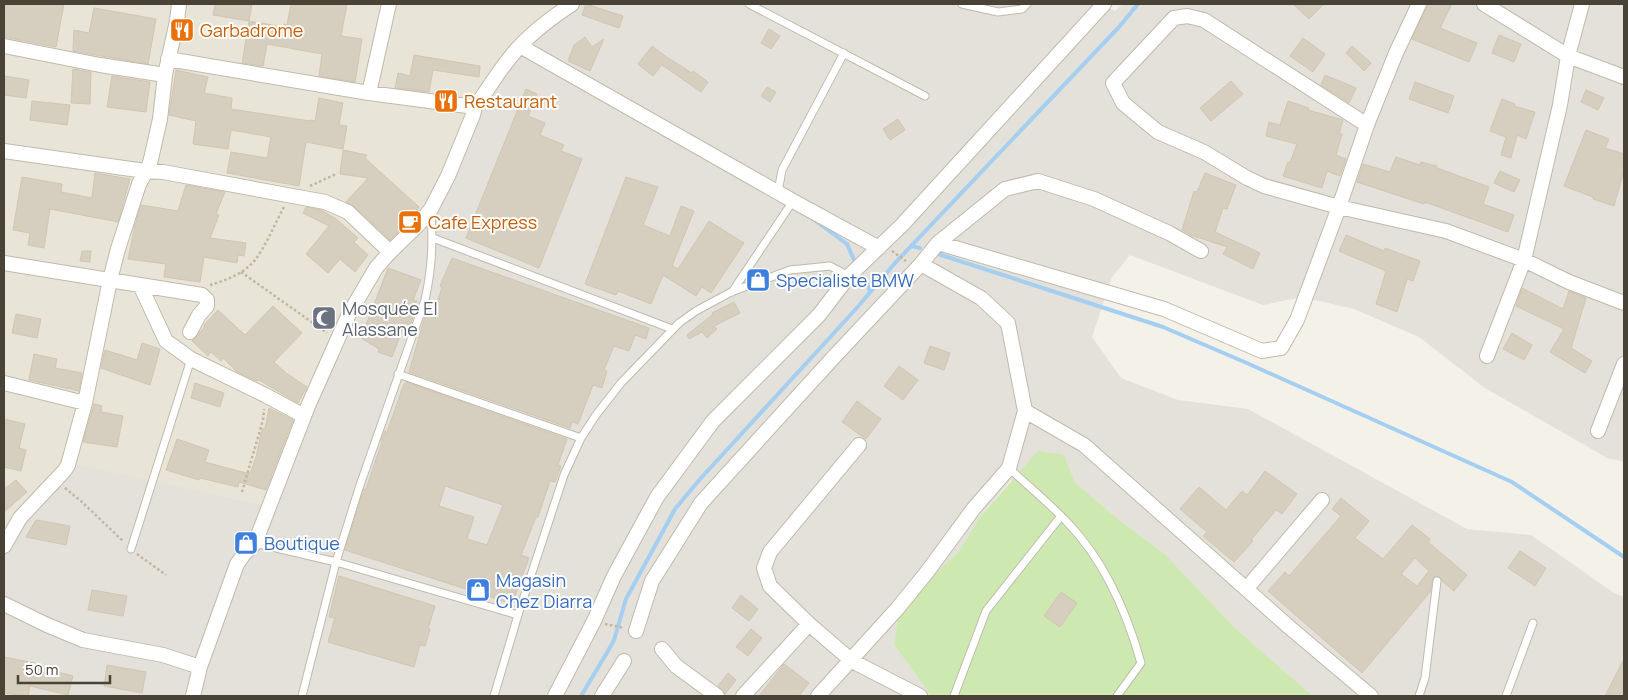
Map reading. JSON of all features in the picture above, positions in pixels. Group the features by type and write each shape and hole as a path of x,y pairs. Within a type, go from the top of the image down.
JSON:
{"street":[{"path":"4,546 20,518 68,465 85,403 110,280 138,184 149,166 160,119 165,75 179,4"},
{"path":"369,93 389,4"},
{"path":"193,696 200,667 237,564 254,543 304,416 362,289 376,268 431,210 448,176 475,107 520,46 544,23 572,4"},
{"path":"555,696 594,621 614,576 657,497 713,421 819,315 849,276 884,249 902,225 1104,4"},
{"path":"938,243 1164,309 1262,351 1281,348 1297,320 1339,208 1367,125 1396,53 1419,4"},
{"path":"1484,4 1568,56 1624,78"},
{"path":"1487,356 1524,260 1560,105 1568,56 1582,4"},
{"path":"1367,125 1204,20 1187,16 1174,18 1113,83 1123,103 1158,132 1204,152 1246,178 1264,186 1339,208 1446,231 1524,260 1569,282 1624,303"},
{"path":"4,46 100,65 165,75"},
{"path":"520,46 778,193 884,249"},
{"path":"168,59 369,93 475,107"},
{"path":"4,151 163,172 325,202 343,208 354,216 390,252"},
{"path":"632,630 652,581 701,503 832,359 914,263 1005,189 1038,181 1094,199 1169,233 1201,251"},
{"path":"4,263 190,292 206,297 207,306 199,315 190,332"},
{"path":"818,696 852,660 927,572 974,508 1009,468 1025,411 1008,323 981,298 914,263"},
{"path":"140,285 166,341 191,359 304,416"},
{"path":"1598,431 1624,364"},
{"path":"4,383 85,403"},
{"path":"1025,411 1084,445 1289,627 1371,696"},
{"path":"859,445 770,552 764,568 770,586 809,624 852,660 920,696"},
{"path":"1247,588 1322,500"},
{"path":"4,604 47,626 83,640 163,655 200,667"},
{"path":"743,696 809,624"},
{"path":"662,649 676,666 717,696"},
{"path":"602,696 624,661"}],"lane":[{"path":"749,4 925,96"},
{"path":"962,4 998,12 1022,9 1027,4"},
{"path":"778,193 782,170 844,53"},
{"path":"731,292 793,201"},
{"path":"302,696 336,562 368,460 398,374 417,327 425,300 431,269 433,238 431,210"},
{"path":"433,238 672,329"},
{"path":"494,696 518,615 564,475 582,438 596,415 621,382 672,329 696,311 731,292 790,270 830,266 849,276"},
{"path":"131,549 191,359"},
{"path":"398,374 582,438"},
{"path":"1009,468 1068,523 1093,555 1116,595 1132,632 1140,663 1116,696"},
{"path":"954,696 986,611 1061,516"},
{"path":"254,543 336,562 518,615"},
{"path":"1419,696 1425,678 1437,581"},
{"path":"1506,696 1533,623"}],"path":[{"path":"190,292 228,279 255,261 291,195 336,174"},
{"path":"884,249 914,263"},
{"path":"241,272 337,341"},
{"path":"242,492 263,420 265,395"},
{"path":"56,480 131,549 166,575"},
{"path":"603,624 632,630"}],"shaded area":[{"path":"4,4 557,4 517,38 274,506 234,499 4,537"},
{"path":"557,4 1101,4 1115,11 1123,4 1624,4 1624,461 1609,459 1485,388 1419,337 1354,309 1302,297 1263,305 1130,255 1112,277 1092,337 1121,378 1178,400 1248,409 1467,529 1531,535 1614,593 1624,597 1624,696 1313,696 1233,626 1165,554 1119,520 1075,482 1064,455 1010,481 980,517 959,551 900,609 894,645 931,696 4,696 4,537 17,508 64,462 274,506 329,375 517,38"}],"green space":[{"path":"1038,451 1064,455 1075,482 1119,520 1165,554 1233,626 1313,696 931,696 894,645 899,609 959,551 980,517"}],"building":[{"path":"4,4 64,4 56,47 4,37"},
{"path":"215,4 252,4 249,21 213,15"},
{"path":"291,4 347,4 341,36 362,39 355,82 319,76 322,54 267,44 263,66 242,63 249,21 284,27 284,24 287,25"},
{"path":"586,4 623,16 619,28 582,15"},
{"path":"1293,4 1324,4 1309,19"},
{"path":"1428,4 1452,4 1440,28 1477,43 1469,62 1412,39"},
{"path":"94,8 156,19 148,64 73,51 74,30 89,33"},
{"path":"769,29 780,36 771,49 761,43"},
{"path":"1499,35 1521,44 1514,62 1492,53"},
{"path":"585,37 592,47 604,39 590,71 568,61 574,45"},
{"path":"1303,38 1325,54 1313,72 1290,56"},
{"path":"652,46 708,82 701,92 662,65 653,76 638,64"},
{"path":"1352,46 1371,63 1364,71 1346,53"},
{"path":"414,55 480,66 479,77 433,70 429,92 395,88 398,73 410,76"},
{"path":"73,69 91,72 90,104 71,103"},
{"path":"176,70 208,77 204,93 232,98 231,109 315,121 319,98 343,103 339,125 347,126 343,149 306,142 299,186 227,173 231,152 267,158 271,137 231,130 228,149 193,144 196,121 169,115"},
{"path":"1325,75 1356,88 1349,103 1321,85"},
{"path":"4,76 29,80 26,98 4,95"},
{"path":"112,76 150,82 146,112 107,107"},
{"path":"1231,81 1243,94 1211,121 1200,108"},
{"path":"1415,82 1454,96 1448,113 1409,99"},
{"path":"767,87 776,92 770,102 761,96"},
{"path":"526,89 537,94 528,116 545,123 540,135 564,145 561,151 582,159 539,268 466,238"},
{"path":"1586,90 1604,98 1598,110 1581,102"},
{"path":"1502,99 1515,104 1514,106 1535,112 1526,139 1517,135 1511,158 1501,155 1506,137 1490,131"},
{"path":"32,101 70,105 67,125 30,120"},
{"path":"1288,101 1309,108 1308,110 1343,120 1339,134 1342,134 1336,155 1346,159 1340,176 1327,171 1322,188 1283,176 1297,144 1266,136 1269,122 1280,125"},
{"path":"898,119 905,130 890,140 883,129"},
{"path":"1586,130 1609,139 1605,148 1624,154 1624,170 1614,206 1564,186"},
{"path":"343,150 367,155 365,158 419,207 410,221 390,240 354,206 346,202 368,178 340,174"},
{"path":"1396,157 1420,165 1421,162 1437,166 1437,168 1489,187 1483,204 1514,215 1508,232 1425,202 1424,204 1357,182 1363,164 1390,172"},
{"path":"1500,171 1520,180 1514,192 1494,183"},
{"path":"95,173 130,179 118,222 50,209 44,248 28,245 30,233 13,230 22,177 62,184 61,192 92,198"},
{"path":"1205,173 1236,185 1227,209 1223,208 1215,232 1260,253 1253,269 1223,254 1227,247 1182,230 1194,191 1197,192"},
{"path":"626,177 658,187 643,225 670,236 681,206 694,211 672,266 678,269 709,221 744,243 711,293 702,287 696,296 663,275 651,304 618,291 616,295 585,284"},
{"path":"186,185 225,192 216,214 219,215 210,238 246,243 244,256 238,255 237,263 204,257 200,282 164,277 166,264 128,259 141,205 178,211"},
{"path":"306,207 321,210 336,219 358,238 354,242 368,255 355,272 340,259 328,273 306,254 329,226 303,213"},
{"path":"1346,235 1384,251 1385,248 1420,261 1413,281 1407,279 1397,312 1376,304 1386,271 1339,251"},
{"path":"82,251 91,251 90,262 80,261"},
{"path":"452,258 649,328 646,339 635,335 629,351 614,346 604,370 607,371 602,388 593,385 578,424 572,422 570,428 409,372 426,313 433,316 442,287 440,286"},
{"path":"388,268 421,280 413,300 417,301 414,309 416,310 410,325 405,323 392,357 378,352 379,349 361,338"},
{"path":"1522,288 1563,309 1569,291 1586,298 1571,348 1592,361 1585,373 1550,352 1564,329 1516,306"},
{"path":"734,302 740,313 714,326 717,329 707,338 702,332 689,339 687,335 712,313"},
{"path":"273,306 302,333 274,362 286,373 307,387 298,403 259,380 257,381 237,372 223,358 221,361 211,352 208,356 192,341 218,310 245,335"},
{"path":"16,314 41,319 37,338 12,333"},
{"path":"1512,333 1532,345 1524,360 1503,349"},
{"path":"142,343 160,349 150,385 101,368 105,350 137,360"},
{"path":"930,346 950,353 944,370 924,363"},
{"path":"34,354 57,359 55,368 82,373 79,391 29,380"},
{"path":"899,366 918,380 903,400 884,386"},
{"path":"406,382 567,439 558,465 561,466 555,482 550,481 538,517 536,517 521,555 529,558 512,604 345,550 381,441 385,431 387,432","holes":["445,486 503,505 487,545 467,539 474,517 439,506"]},
{"path":"195,383 224,393 220,407 191,398"},
{"path":"857,401 881,419 866,439 842,422"},
{"path":"94,404 102,406 101,412 123,416 117,447 83,442"},
{"path":"269,408 293,420 266,490 239,482 238,487 200,478 199,480 166,470 177,439 209,450 205,462 250,474 262,429 265,429"},
{"path":"4,419 25,424 19,448 26,450 21,471 4,467"},
{"path":"1265,471 1297,494 1282,514 1276,510 1251,540 1253,541 1234,562 1203,536 1207,532 1180,509 1199,487 1226,510 1242,491 1247,495"},
{"path":"16,480 27,492 4,512 4,489"},
{"path":"1341,498 1369,521 1355,538 1383,559 1412,525 1430,539 1428,542 1467,575 1454,591 1440,577 1433,577 1430,592 1362,673 1268,591 1285,572 1289,576 1341,516 1332,509","holes":["1415,558 1429,571 1417,586 1401,574"]},
{"path":"36,520 70,526 66,545 26,537"},
{"path":"1520,551 1546,568 1535,586 1508,568"},
{"path":"339,576 435,606 425,646 420,645 414,667 328,642 335,618 329,617"},
{"path":"92,590 127,596 123,616 88,610"},
{"path":"1061,592 1077,603 1060,627 1044,616"},
{"path":"741,595 758,609 749,621 732,608"},
{"path":"751,629 762,638 748,656 736,647"},
{"path":"4,657 35,663 34,666 73,676 68,695 30,686 28,696 4,693"},
{"path":"1624,659 1624,696 1605,696"},
{"path":"784,664 809,683 799,696 759,696"},
{"path":"107,665 146,672 142,693 104,686"},
{"path":"728,673 736,680 725,694 718,686"}],"waterway":[{"path":"581,696 614,640 626,599 675,509 701,478 855,310 895,263 1119,27 1138,4"},
{"path":"813,219 847,244 855,262"},
{"path":"911,246 920,248"},
{"path":"935,253 1163,327 1249,364 1512,482 1624,557"},
{"path":"864,278 870,291"}],"place":[{"name":"Garbadrome","path":"182,30"},
{"name":"Restaurant","path":"446,101"},
{"name":"Cafe Express","path":"410,222"},
{"name":"Specialiste BMW","path":"758,280"},
{"name":"Mosquée El Alassane","path":"324,318"},
{"name":"Boutique","path":"246,543"},
{"name":"Magasin Chez Diarra","path":"478,590"}]}
